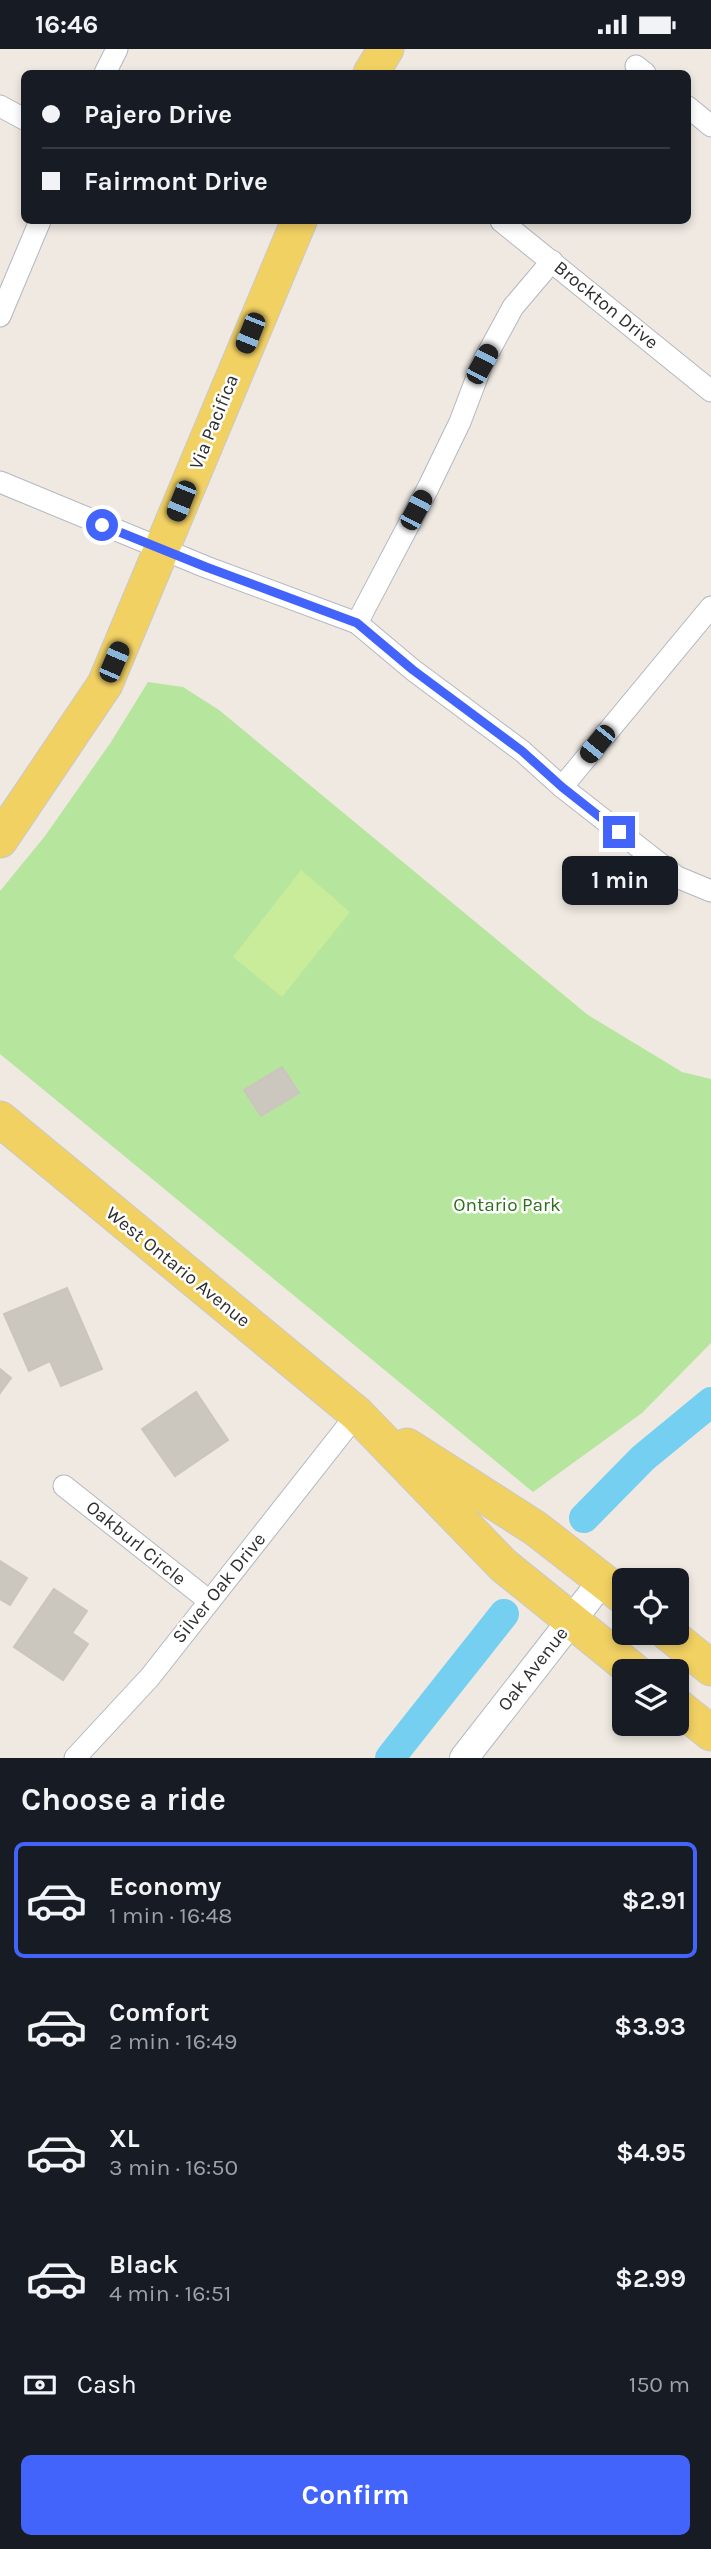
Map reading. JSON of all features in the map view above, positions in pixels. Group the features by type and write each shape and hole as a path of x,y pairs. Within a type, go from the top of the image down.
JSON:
{"main road":[{"path":"373,70 386,49"},
{"name":"Via Pacifica","path":"0,840 104,684 298,224"},
{"name":"West Ontario Avenue","path":"0,1119 357,1414 503,1565 619,1659"},
{"name":"West Ontario Avenue","path":"357,1414 535,1528 612,1587"},
{"path":"683,1645 711,1668"},
{"path":"689,1716 711,1733"}],"street":[{"path":"106,70 117,49"},
{"path":"0,106 21,117"},
{"path":"691,109 711,126"},
{"path":"0,316 39,224"},
{"name":"Brockton Drive","path":"505,224 711,391"},
{"path":"357,623 460,422 488,352 513,307 552,261"},
{"path":"0,482 162,549 357,623 413,670 522,751 562,787 677,877 711,891"},
{"path":"562,787 711,607"},
{"name":"Silver Oak Drive","path":"75,1758 150,1677 357,1414"},
{"name":"Oakburl Circle","path":"64,1486 208,1600"},
{"name":"Oak Avenue","path":"464,1758 571,1621 612,1590"}],"green space":[{"name":"Ontario Park","path":"148,682 183,687 219,710 588,1015 682,1072 711,1079 711,1343 642,1413 533,1492 0,1054 0,891 45,836 111,742"},
{"path":"301,870 350,912 282,997 233,957"}],"building":[{"path":"282,1067 299,1093 261,1116 244,1090"},
{"path":"67,1288 102,1369 61,1386 50,1361 29,1371 4,1314"},
{"path":"0,1369 11,1378 0,1393"},
{"path":"196,1392 228,1440 175,1476 142,1429"},
{"path":"0,1561 27,1578 10,1605 0,1599"},
{"path":"54,1589 87,1611 72,1633 88,1644 63,1680 14,1647"}],"waterway":[{"path":"584,1518 643,1458 711,1402"},
{"path":"390,1758 504,1614"}],"route":[{"path":"102,525 357,623 413,670 522,751 619,832"}]}
